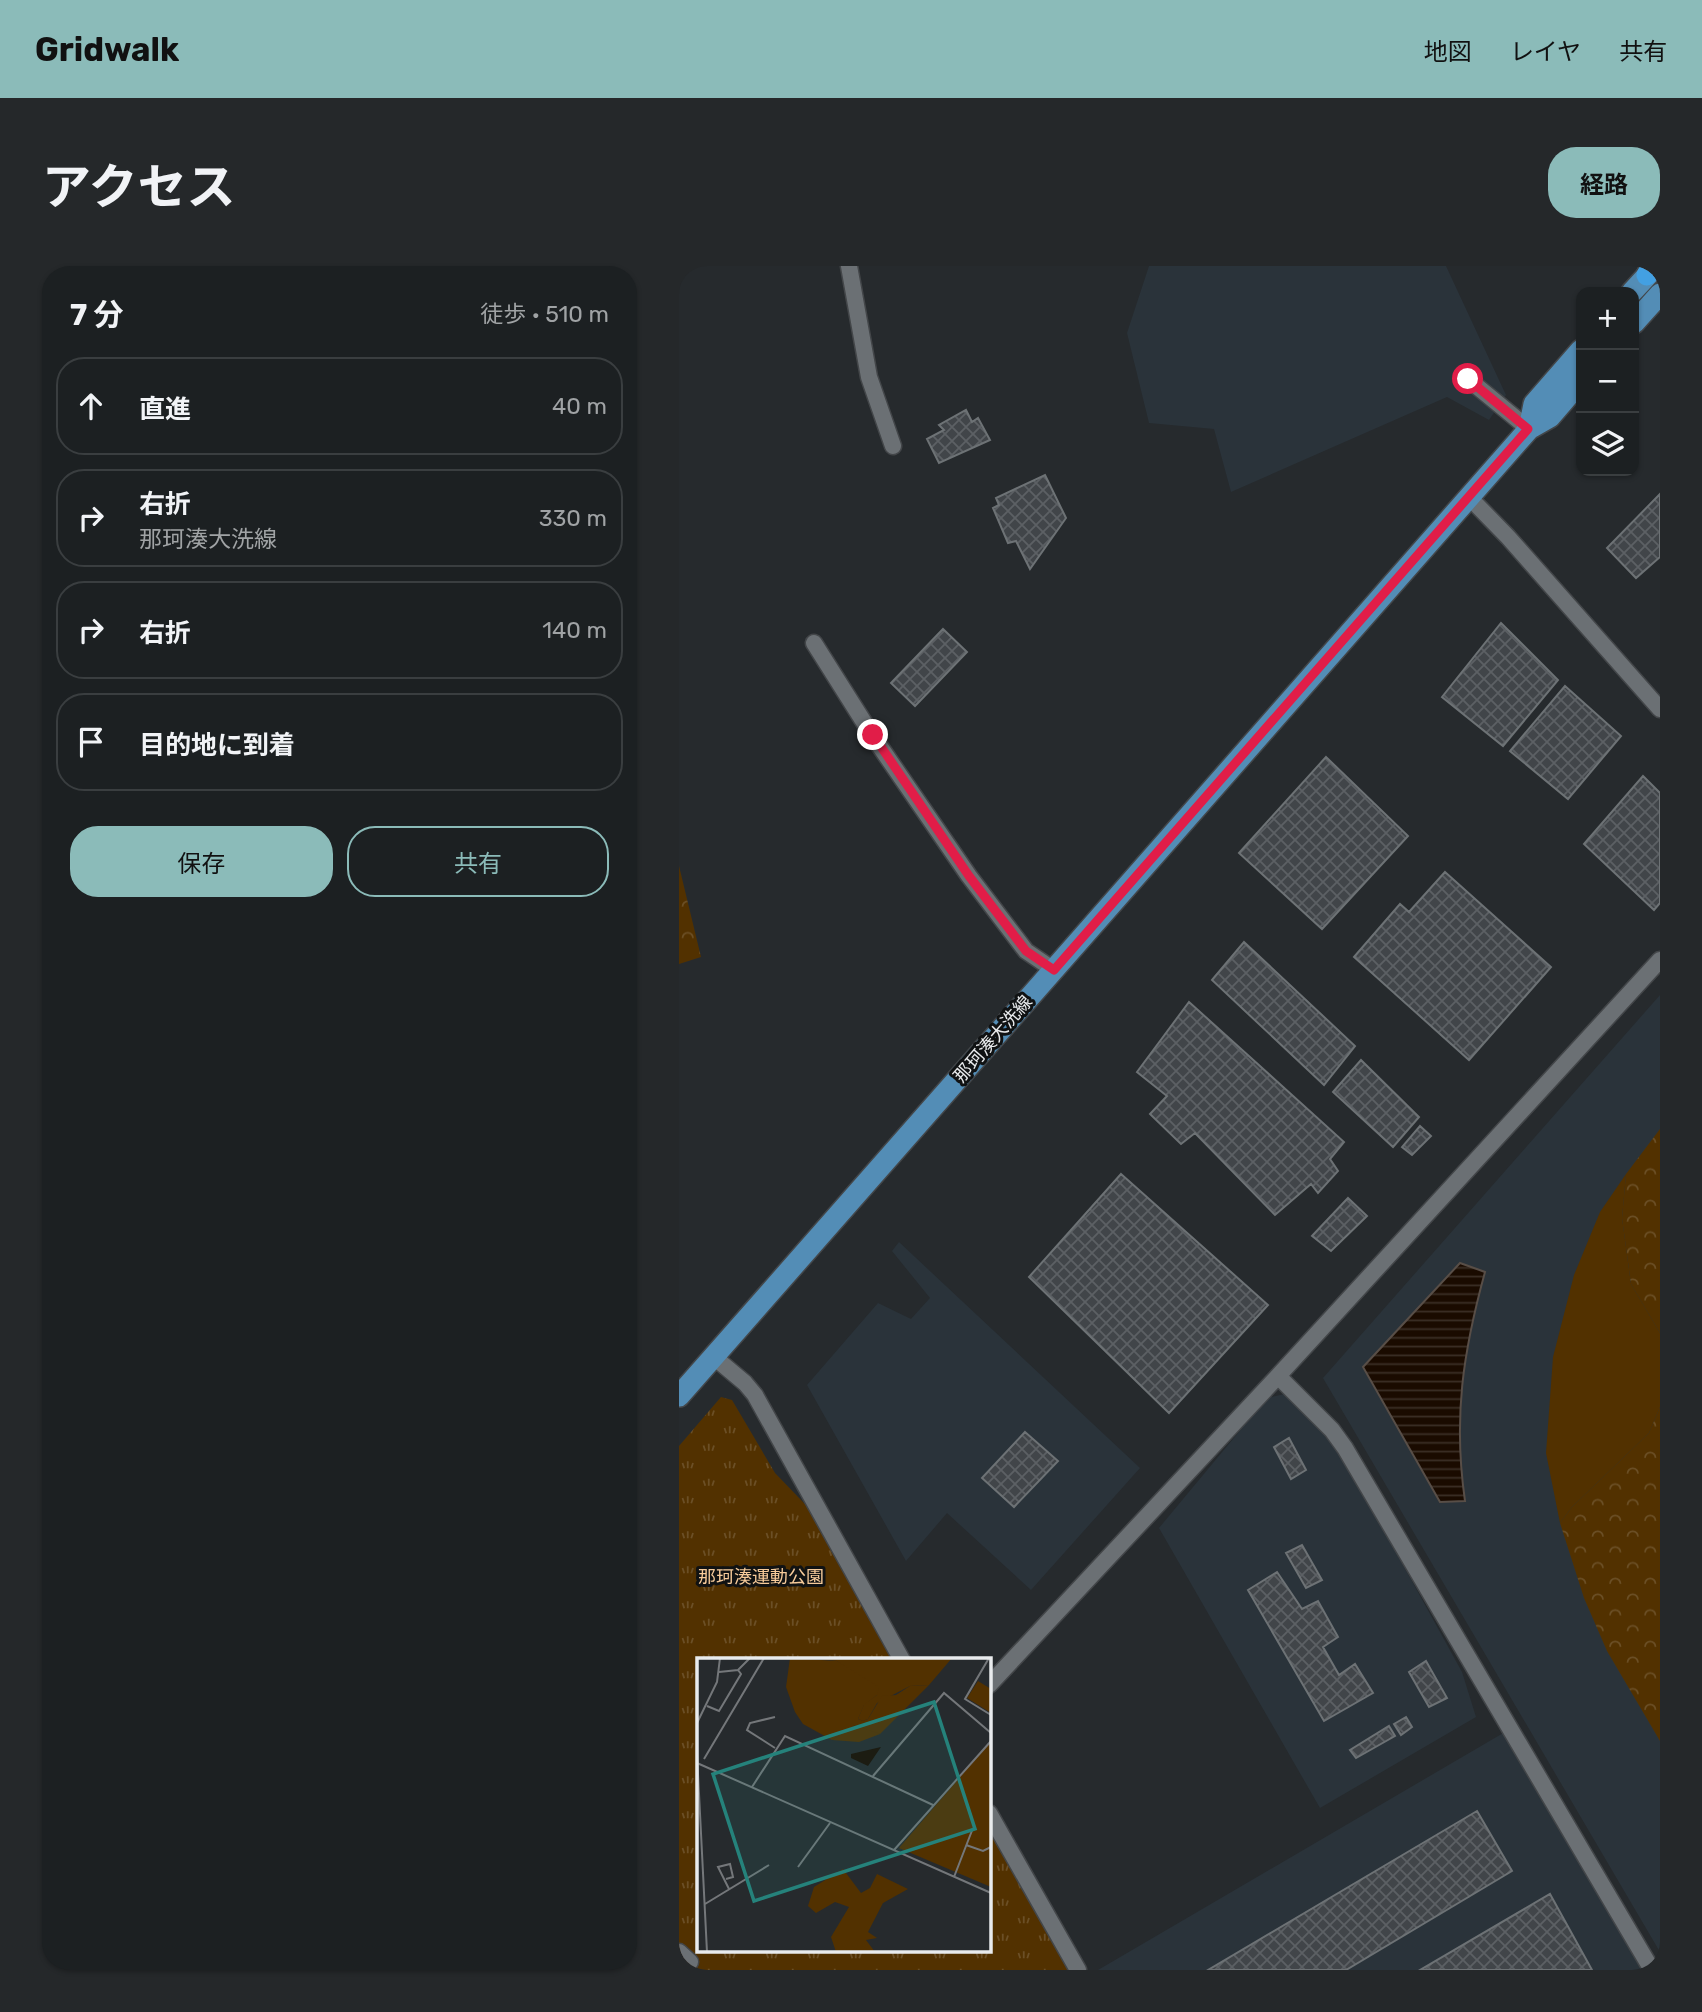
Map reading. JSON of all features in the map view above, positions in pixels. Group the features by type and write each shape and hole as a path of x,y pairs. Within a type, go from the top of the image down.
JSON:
{"main road":[{"path":"1636,287 1652,269"},
{"path":"1639,317 1660,294"},
{"name":"那珂湊大洗線","path":"1528,429 1534,404 1576,356"},
{"name":"那珂湊大洗線","path":"679,1396 1528,429 1550,417 1576,387"}],"street":[{"path":"849,266 869,377 893,446"},
{"path":"1468,379 1528,429"},
{"path":"1469,497 1508,537 1660,709"},
{"path":"814,643 969,876 1026,951 1054,970"},
{"path":"991,1683 1278,1377 1660,960"},
{"path":"714,1357 755,1395 901,1658"},
{"path":"1278,1377 1332,1430 1345,1448 1652,1970"},
{"path":"991,1817 1078,1970"}],"shaded area":[{"path":"1149,266 1446,266 1506,395 1489,420 1447,397 1231,492 1214,429 1149,423 1127,333"},
{"path":"1660,995 1660,1952 1323,1378"},
{"path":"899,1242 1140,1468 1031,1590 947,1513 906,1561 807,1385 878,1303 911,1319 930,1298 892,1251"},
{"path":"1460,1263 1485,1272 1471,1330 1462,1385 1460,1441 1465,1501 1440,1502 1363,1367"},
{"path":"1294,1392 1342,1454 1462,1672 1476,1717 1320,1808 1159,1528 1267,1398"},
{"path":"1505,1732 1643,1970 1098,1970"}],"green space":[{"path":"679,866 701,957 679,964"},
{"path":"1660,1129 1660,1333 1631,1284 1622,1218 1626,1174"},
{"path":"1626,1174 1622,1218 1631,1284 1660,1333 1660,1407 1649,1433 1572,1507 1560,1523 1546,1453 1553,1357 1574,1275 1600,1212"},
{"name":"那珂湊運動公園","path":"721,1397 732,1400 775,1473 827,1527 901,1658 697,1658 697,1952 991,1952 991,1817 1078,1970 679,1970 679,1446"},
{"path":"1660,1407 1660,1741 1607,1651 1584,1598 1560,1523 1572,1507 1649,1433"}],"building":[{"path":"966,410 972,422 978,418 990,440 939,463 927,439 944,430 939,425"},
{"path":"1045,475 1066,518 1030,569 1016,541 1008,543 993,508 999,505 996,498"},
{"path":"1660,494 1660,557 1636,578 1607,548"},
{"path":"1501,623 1558,680 1503,746 1442,697"},
{"path":"943,629 967,652 915,706 891,683"},
{"path":"1565,686 1621,736 1568,799 1510,751"},
{"path":"1326,757 1408,836 1322,929 1239,853"},
{"path":"1643,776 1660,793 1660,903 1654,910 1584,844"},
{"path":"1445,872 1551,967 1469,1060 1354,957 1400,904 1409,912"},
{"path":"1244,942 1355,1046 1324,1085 1212,980"},
{"path":"1189,1002 1344,1142 1330,1159 1338,1171 1318,1193 1311,1184 1275,1215 1195,1133 1181,1144 1150,1114 1167,1096 1137,1072"},
{"path":"1361,1060 1419,1117 1393,1147 1333,1092"},
{"path":"1420,1126 1431,1136 1412,1155 1402,1147"},
{"path":"1121,1174 1268,1305 1169,1413 1029,1277"},
{"path":"1348,1198 1367,1216 1331,1251 1312,1236"},
{"path":"1025,1432 1058,1461 1014,1507 982,1478"},
{"path":"1289,1438 1306,1470 1291,1479 1274,1447"},
{"path":"1302,1545 1322,1580 1306,1588 1286,1553"},
{"path":"1277,1572 1302,1609 1318,1601 1338,1637 1323,1647 1339,1675 1355,1664 1373,1693 1324,1721 1248,1590"},
{"path":"1426,1661 1447,1698 1429,1707 1409,1672"},
{"path":"1406,1717 1412,1727 1401,1735 1394,1724"},
{"path":"1389,1726 1395,1736 1356,1758 1350,1750"},
{"path":"1477,1811 1512,1871 1346,1970 1208,1970"},
{"path":"1550,1894 1592,1970 1420,1970"}],"route":[{"path":"873,735 969,876 1026,951 1054,970 1528,429 1468,379"}]}
